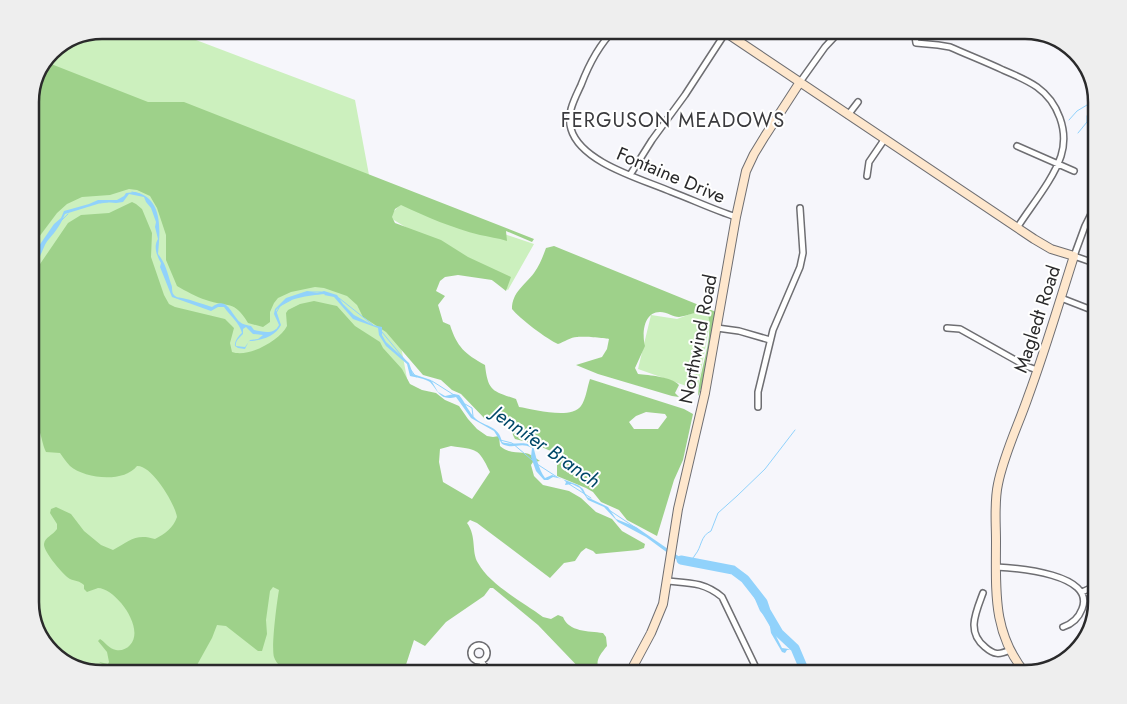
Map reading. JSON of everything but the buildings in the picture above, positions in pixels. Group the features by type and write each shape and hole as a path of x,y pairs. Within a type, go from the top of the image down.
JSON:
{"street":[{"name":"Fontaine Drive","path":"606,39 590,63 574,99 569,117 574,136 579,144 613,168 736,217"},
{"path":"630,175 652,140 685,95 719,39"},
{"name":"Magledt Road","path":"736,39 1017,228 1048,247 1074,256 1038,370 998,486 996,567 998,616 1010,650 1020,665"},
{"path":"915,39 916,43 938,44 950,47 1025,80 1043,92 1056,108 1063,130 1063,146 1058,164 1017,228"},
{"name":"Northwind Road","path":"634,665 659,616 667,581 672,542 704,401 736,217 745,177 751,159 800,82 830,40"},
{"path":"848,115 858,102"},
{"path":"867,176 869,162 884,140"},
{"path":"1017,146 1074,171"},
{"path":"758,407 758,392 770,340 776,321 795,282 803,253 800,208"},
{"path":"1088,220 1074,256 1088,261"},
{"path":"1061,298 1088,308"},
{"path":"717,328 739,331 770,340"},
{"path":"947,328 960,329 1026,366 1038,370"},
{"path":"996,567 1026,569 1074,584 1082,592 1084,602 1080,613 1071,624 1064,627"},
{"path":"667,581 702,585 722,597 755,665"},
{"path":"1082,592 1088,589"},
{"path":"983,593 973,624 976,637 981,644 994,654 1010,650"},
{"path":"481,661 484,665"}],"green space":[{"path":"194,39 355,100 428,491 374,665 93,665 70,657 57,647 47,634 42,623 39,607 39,97 44,77 57,57 67,49 89,40"},
{"path":"51,64 148,102 184,102 534,239 532,242 506,231 507,241 480,235 440,222 401,205 395,209 392,217 395,223 441,240 468,257 511,277 506,291 492,280 458,275 445,277 440,281 436,291 445,296 438,305 443,322 450,325 463,349 485,365 490,385 496,392 516,399 519,407 561,413 569,412 581,406 590,379 684,409 693,414 683,460 674,480 657,536 627,520 619,510 601,502 593,492 557,476 557,458 555,453 535,444 515,439 508,419 495,413 487,421 461,394 452,390 441,380 423,375 386,332 363,317 357,305 347,296 315,287 291,292 278,298 274,303 270,312 270,322 263,327 248,323 239,310 234,307 202,299 177,286 166,260 166,235 157,208 150,196 137,190 129,189 110,195 82,197 67,204 57,213 39,237 39,97 41,85","holes":["646,412 665,414 667,417 658,429 634,429 629,422 636,416"]},
{"path":"404,200 534,244 508,290 389,217"},
{"path":"132,202 142,209 152,233 151,257 169,304 225,319 234,328 230,343 232,352 239,353 255,350 271,342 287,326 286,313 288,310 300,304 314,301 337,306 355,326 380,342 402,369 410,384 422,390 436,393 445,400 459,406 477,429 487,436 499,436 500,446 506,450 528,454 540,461 533,462 531,465 534,476 543,485 569,491 581,498 596,512 612,519 622,531 645,544 644,548 638,550 596,554 586,548 575,561 564,563 550,578 477,523 470,520 467,523 472,533 478,563 490,579 543,617 551,619 558,615 563,617 574,628 603,633 606,637 607,646 598,660 598,665 576,665 538,625 493,588 490,588 484,596 446,622 425,646 414,640 406,665 279,665 275,660 273,652 279,590 273,587 270,591 266,620 267,634 262,651 258,651 226,626 217,625 197,665 104,665 99,662 108,664 109,662 107,652 98,641 100,639 116,650 127,648 130,645 134,638 131,619 120,602 112,595 98,588 87,592 84,589 84,585 67,577 50,557 44,544 57,529 57,524 50,513 51,509 56,507 71,514 84,531 101,545 113,550 138,537 155,539 168,530 177,517 172,503 162,486 143,467 137,466 123,475 114,477 85,474 70,466 60,453 46,452 39,431 39,266 68,223 81,215 109,213","holes":["451,446 472,449 479,454 490,472 472,499 443,482 439,462 440,449"]},
{"path":"554,246 716,312 707,366 698,396 709,335 708,314 703,311 679,317 663,312 654,313 645,325 645,346 635,368 638,374 660,377 676,382 679,385 675,393 679,397 598,374 576,365 602,357 607,349 609,339 579,337 558,344 541,334 512,309 514,298 536,270 546,248"},
{"path":"712,312 698,387 692,388 638,369 651,315 677,319 693,313"}],"water":[{"name":"Jennifer Branch","path":"135,192 144,195 151,201 156,208 158,217 159,236 158,254 164,264 176,297 212,307 221,303 225,304 241,323 251,326 254,330 272,332 279,325 274,314 275,309 286,298 307,291 317,293 324,291 337,295 354,315 373,325 382,327 382,335 386,342 409,363 413,374 431,380 438,392 430,382 410,376 407,364 386,346 379,335 378,328 353,319 334,297 325,294 299,298 281,306 276,310 281,325 279,329 263,339 249,341 258,339 263,335 253,334 246,327 243,329 243,334 238,339 236,346 245,347 248,342 245,349 238,348 235,346 235,343 242,333 241,329 224,307 218,307 211,311 172,297 156,251 158,239 155,227 156,222 151,208 144,197 129,194 123,202 104,202 65,214 58,227 46,242 39,257 39,246 54,224 61,218 64,211 98,200 117,200 126,193"},
{"name":"Jennifer Branch","path":"438,392 445,396 459,395 474,417 495,430 502,442 525,443 533,446 545,478 552,475 562,479 553,477 544,480 536,471 531,457 532,448 524,445 507,446 502,444 494,431 471,418 456,397 443,397"},
{"path":"563,479 578,485 583,489 587,497 608,507 616,519 636,527 684,560 712,568 721,566 732,568 748,583 741,580 731,570 707,569 680,562 646,537 618,522 604,507 588,500 580,488 572,484 565,485 566,482"},
{"path":"748,583 754,590 760,606 772,622 782,648 790,649 785,653 782,652 771,633 769,621 760,611"},
{"path":"794,651 797,652 799,655 800,665 797,653"}],"waterway":[{"path":"1069,120 1077,111 1088,104"},
{"path":"1078,133 1087,122 1088,114"},
{"name":"Jennifer Branch","path":"132,192 140,194"},
{"name":"Jennifer Branch","path":"100,203 108,202"},
{"name":"Jennifer Branch","path":"62,220 68,214"},
{"name":"Jennifer Branch","path":"308,292 321,292"},
{"name":"Jennifer Branch","path":"339,298 373,325"},
{"name":"Jennifer Branch","path":"276,313 280,306 291,300"},
{"name":"Jennifer Branch","path":"382,332 405,360"},
{"name":"Jennifer Branch","path":"411,370 416,377"},
{"name":"Jennifer Branch","path":"432,381 454,395"},
{"name":"Jennifer Branch","path":"465,404 472,408 473,416"},
{"path":"689,561 694,557 707,533 711,531 718,513 765,469 795,430"},
{"name":"Jennifer Branch","path":"500,440 512,443 532,460"},
{"name":"Jennifer Branch","path":"537,464 557,477"},
{"name":"Jennifer Branch","path":"569,484 591,498"},
{"name":"Jennifer Branch","path":"609,510 639,530"},
{"name":"Jennifer Branch","path":"681,560 733,570 745,579 763,602 779,633 795,648 802,665"}],"district":[{"name":"FERGUSON MEADOWS","path":"673,120"}]}
